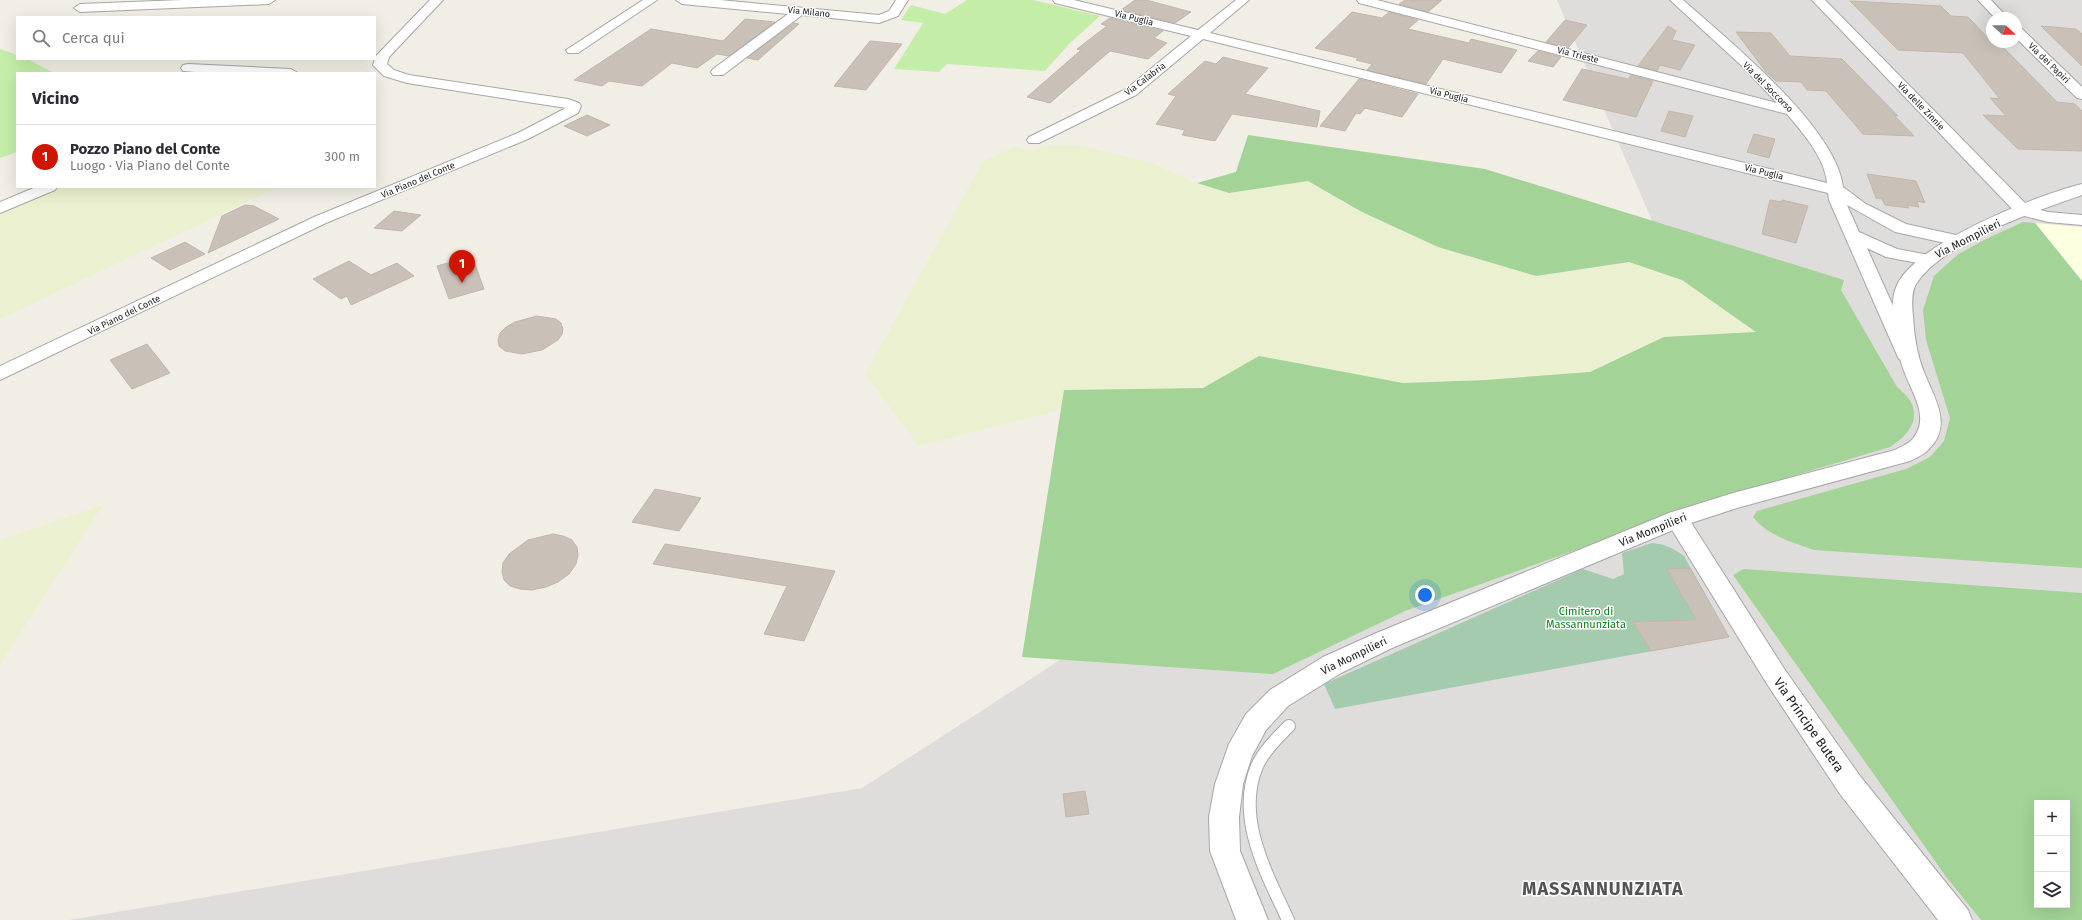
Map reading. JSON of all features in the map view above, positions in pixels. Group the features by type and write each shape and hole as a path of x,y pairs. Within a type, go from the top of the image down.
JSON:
{"street":[{"path":"80,8 269,0"},
{"name":"Via Piano del Conte","path":"0,374 320,220 523,136 568,114 573,110 574,106 568,103 382,74 380,65 383,56 437,0"},
{"path":"573,50 651,0"},
{"name":"Via Milano","path":"682,0 878,19 889,18 895,12 902,0"},
{"name":"Via Puglia","path":"1059,0 1839,191"},
{"name":"Via Calabria","path":"1034,140 1131,92 1243,0"},
{"name":"Via Trieste","path":"1363,0 1793,111"},
{"name":"Via del Soccorso","path":"1676,0 1793,111 1814,137 1829,162 1839,191 1837,200 1911,364"},
{"name":"Via delle Zinnie","path":"1818,0 2023,211"},
{"path":"1984,0 1996,12"},
{"path":"718,72 800,11"},
{"name":"Via dei Papiri","path":"2022,37 2082,95"},
{"path":"188,68 270,72"},
{"path":"0,208 47,188"},
{"name":"Via Mompilieri","path":"1252,920 1225,851 1224,817 1229,784 1239,753 1256,722 1279,698 1332,665 1383,641 1677,519 1733,501 1902,456 1922,443 1930,428 1930,410 1911,364 1902,302 1906,286 1919,262 1940,250 2023,211 2082,189"},
{"path":"1839,191 1877,217 1901,228 1959,241"},
{"path":"2023,211 2048,217 2082,220"},
{"path":"1877,217 1919,262"},
{"path":"1853,235 1892,253 1919,262"},
{"name":"Via Principe Butera","path":"1677,519 1776,677 1850,784 1958,920"}],"lane":[{"path":"1288,920 1263,866 1251,832 1250,797 1255,771 1271,746 1289,726"}],"shaded area":[{"path":"1557,0 2082,0 2082,920 69,920 862,788 1671,265"},
{"path":"1045,146 1082,146 1152,163 1196,183 1229,193 1308,181 1362,212 1438,247 1536,276 1629,262 1682,280 1757,332 1664,337 1590,372 1486,380 1403,383 1260,356 1203,388 1064,390 1061,410 918,446 865,374 983,161 1015,147 1032,151"},
{"path":"59,188 276,188 0,319 0,213"},
{"path":"2035,223 2082,227 2082,281"},
{"path":"103,505 0,665 0,540"}],"green space":[{"path":"967,0 1033,0 1100,16 1069,44 1045,71 947,64 939,72 894,69 923,23 901,20 911,5 945,14"},
{"path":"0,49 16,55 16,60 29,60 52,72 16,72 16,152 0,158"},
{"path":"1248,135 1485,169 1844,280 1841,290 1897,387 1906,395 1911,403 1914,411 1914,419 1911,427 1899,441 1890,447 1739,492 1405,611 1273,674 1022,657 1064,390 1203,388 1259,356 1403,383 1486,380 1590,372 1664,337 1756,332 1682,280 1629,262 1536,276 1438,247 1362,212 1308,181 1229,193 1197,183 1236,172"},
{"path":"2023,222 2035,223 2082,281 2082,568 1814,550 1781,538 1759,524 1753,517 1757,511 1906,469 1930,457 1944,441 1950,418 1926,340 1923,310 1934,276 1957,255 1986,239"},
{"name":"Cimitero di Massannunziata","path":"1652,543 1669,547 1684,556 1729,637 1335,709 1324,684 1583,569 1613,579 1624,574 1622,553"},
{"path":"1743,569 2082,593 2082,920 1981,920 1947,878 1733,575"}],"building":[{"path":"1135,0 1146,0 1191,12 1175,23 1121,10"},
{"path":"1405,0 1442,0 1428,12 1399,4"},
{"path":"1850,1 1941,6 1951,16 1968,17 1986,36 1986,48 2004,48 2057,102 2075,104 2082,111 2082,151 2018,149 1983,115 2006,116 1990,98 2000,99 1963,53 1898,50"},
{"path":"1352,12 1382,18 1389,12 1418,20 1408,29 1469,43 1471,39 1517,50 1501,73 1443,59 1426,84 1367,70 1372,64 1356,60 1358,58 1315,48"},
{"path":"1110,18 1163,31 1154,38 1167,43 1148,59 1110,51 1050,103 1027,97 1081,50 1077,49 1107,26 1101,24"},
{"path":"745,19 775,22 729,56 717,54 697,68 672,63 642,86 609,81 602,86 574,80 651,29 723,41"},
{"path":"1565,20 1587,25 1568,48 1546,42"},
{"path":"794,23 799,24 758,60 747,58"},
{"path":"1668,26 1676,31 1672,40 1695,45 1680,70 1660,65 1657,71 1638,66"},
{"path":"2041,26 2076,29 2082,34 2082,66"},
{"path":"1736,32 1771,33 1790,56 1842,59 1898,116 1894,115 1914,136 1863,134 1826,91 1807,90 1801,82 1776,81 1766,72"},
{"path":"870,41 902,44 866,90 834,86"},
{"path":"1538,51 1561,57 1553,67 1528,61"},
{"path":"1223,57 1268,68 1245,94 1320,111 1317,127 1232,114 1215,141 1182,135 1185,130 1156,124 1176,96 1168,94 1205,61 1216,64"},
{"path":"1582,69 1628,79 1631,75 1653,81 1636,117 1563,100"},
{"path":"1359,79 1418,94 1402,117 1365,108 1360,114 1356,113 1345,131 1320,126"},
{"path":"1669,111 1693,116 1685,137 1661,131"},
{"path":"587,115 610,125 587,136 564,126"},
{"path":"1754,134 1775,139 1769,158 1747,152"},
{"path":"1867,174 1916,181 1925,203 1917,201 1919,207 1907,205 1909,208 1885,205 1882,199 1876,198"},
{"path":"1770,200 1782,202 1782,200 1808,206 1796,243 1762,234"},
{"path":"245,205 254,206 279,219 208,253 222,216"},
{"path":"394,211 421,215 402,231 374,228"},
{"path":"185,242 205,254 170,270 151,258"},
{"path":"472,256 484,289 449,299 437,266"},
{"path":"349,261 371,275 397,263 414,276 351,305 347,296 341,299 313,279"},
{"path":"537,316 556,319 561,323 563,329 558,340 542,350 522,354 505,351 499,346 498,340 500,333 506,327 515,322"},
{"path":"147,344 170,373 132,389 110,360"},
{"path":"655,489 701,498 679,531 632,522"},
{"path":"553,534 572,540 577,547 578,555 576,564 569,574 558,582 546,587 532,590 510,586 504,580 502,572 503,563 509,554 528,540"},
{"path":"665,544 835,571 804,641 764,634 787,586 653,564"},
{"path":"1690,568 1729,637 1651,651 1633,622 1696,620 1667,569"},
{"path":"1085,791 1089,814 1066,817 1063,794"}],"place":[{"name":"Pozzo Piano del Conte","path":"462,283"}],"district":[{"name":"MASSANNUNZIATA","path":"1603,889"}]}
